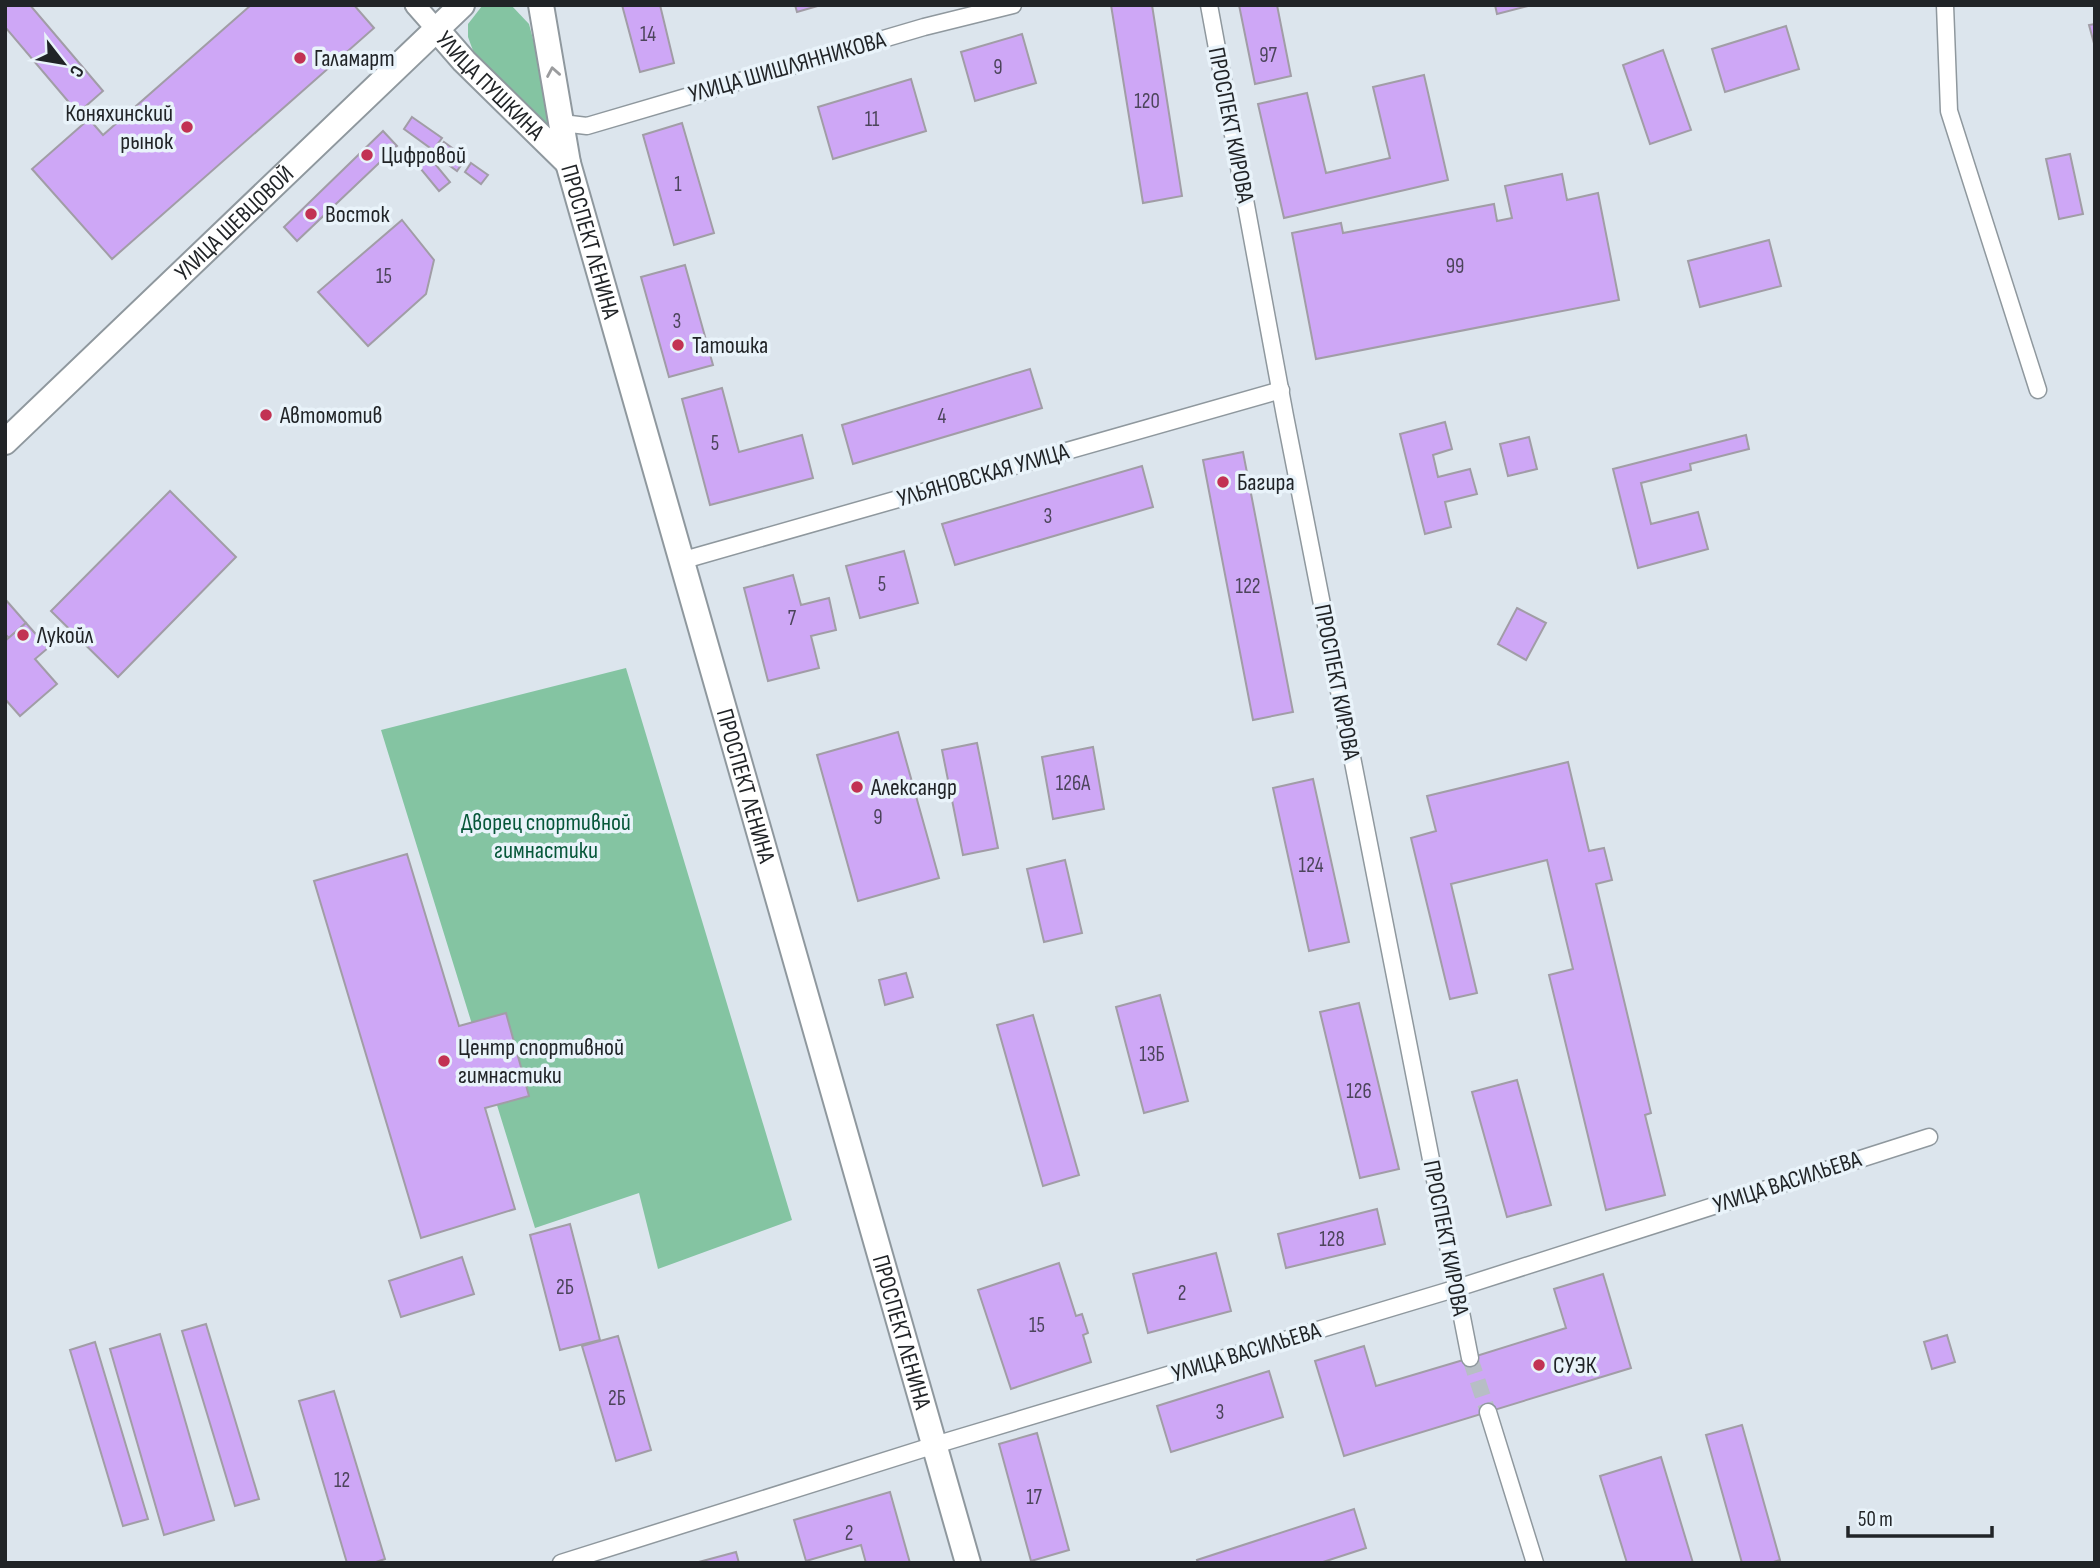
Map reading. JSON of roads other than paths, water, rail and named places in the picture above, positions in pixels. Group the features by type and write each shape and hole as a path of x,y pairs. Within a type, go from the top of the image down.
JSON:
{"main road":[{"name":"УЛИЦА ШЕВЦОВОЙ","path":"5,442 462,5"},
{"name":"ПРОСПЕКТ ЛЕНИНА","path":"541,5 568,163 684,560 968,1563"},
{"name":"УЛИЦА ПУШКИНА","path":"437,30 464,61 568,163"}],"street":[{"name":"УЛИЦА ПУШКИНА","path":"415,5 437,30"},
{"name":"УЛИЦА ШИШЛЯННИКОВА","path":"562,123 587,126 924,27 1013,5"},
{"name":"ПРОСПЕКТ КИРОВА","path":"1209,5 1454,1289 1470,1358"},
{"path":"1945,5 1949,111 2038,390"},
{"name":"УЛЬЯНОВСКАЯ УЛИЦА","path":"684,560 1281,390"},
{"name":"УЛИЦА ВАСИЛЬЕВА","path":"561,1563 935,1445 1454,1289 1929,1137"},
{"path":"1488,1412 1535,1563"}],"tunnel":[{"path":"1470,1358 1488,1412"}],"place":[{"name":"Галамарт","path":"300,58"},
{"name":"Коняхинский рынок","path":"187,127"},
{"name":"Цифровой","path":"367,155"},
{"name":"Восток","path":"311,214"},
{"name":"Татошка","path":"678,345"},
{"name":"Автомотив","path":"266,415"},
{"name":"Багира","path":"1223,482"},
{"name":"Лукойл","path":"23,635"},
{"name":"Александр","path":"857,787"},
{"name":"Центр спортивной гимнастики","path":"444,1061"},
{"name":"СУЭК","path":"1539,1365"}],"park label":[{"name":"Дворец спортивной гимнастики","path":"546,836"}]}
